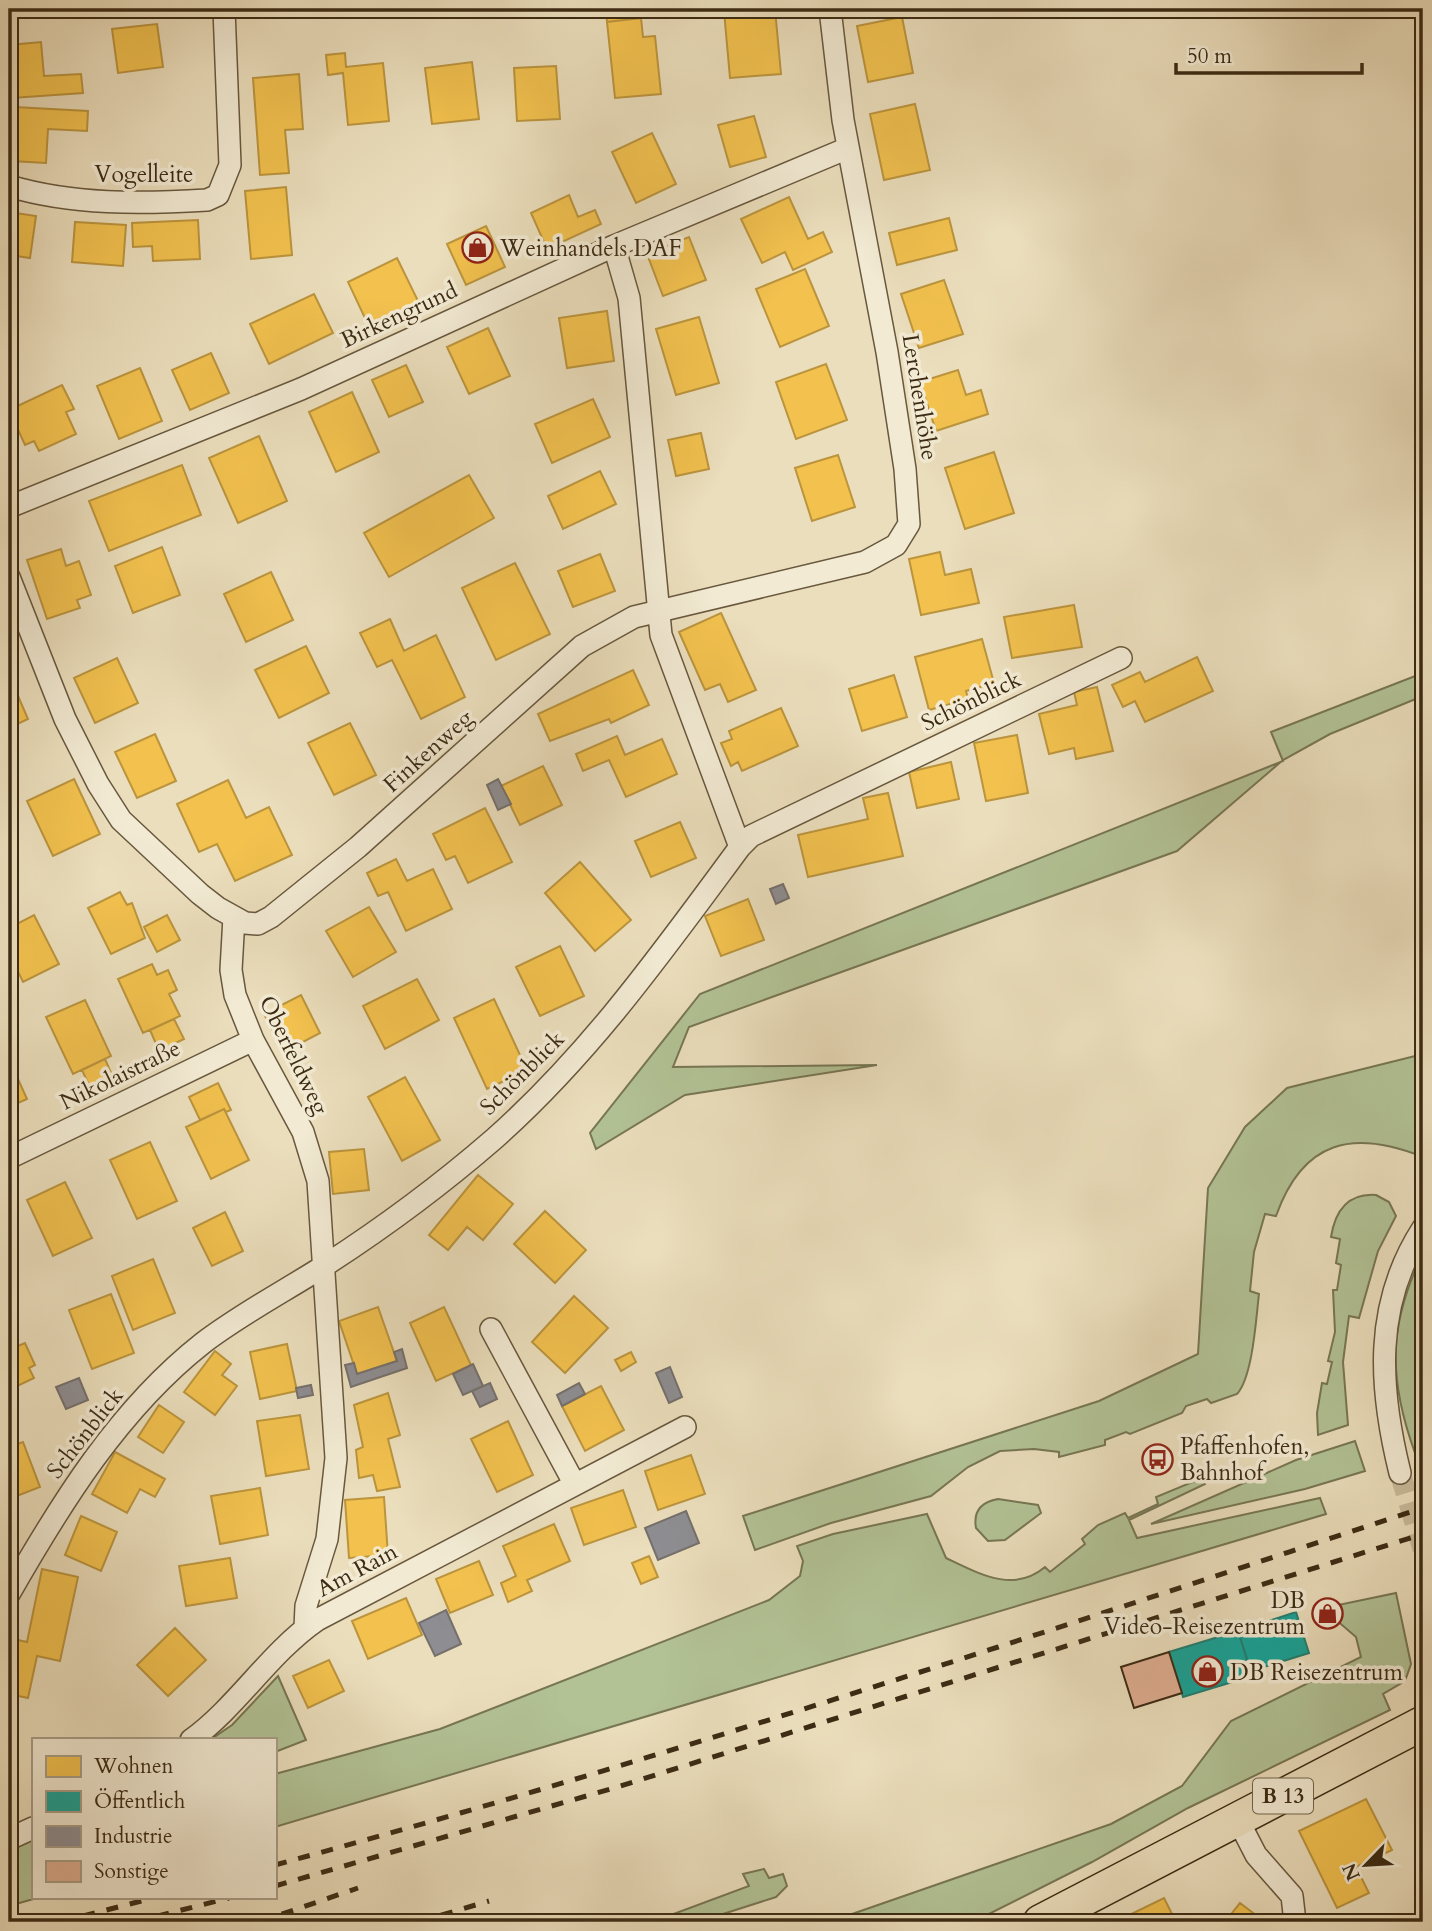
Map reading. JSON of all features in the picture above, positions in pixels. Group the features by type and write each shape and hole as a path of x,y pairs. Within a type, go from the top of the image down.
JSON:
{"main road":[{"name":"B 13","path":"1040,1922 1423,1723"}],"street":[{"name":"Vogelleite","path":"9,186 53,198 124,202 207,200 218,195 230,165 224,9"},
{"name":"Lerchenhöhe","path":"657,611 865,562 887,552 903,538 906,531 910,509 905,469 887,352 848,148 830,9"},
{"name":"Birkengrund","path":"9,508 301,389 614,246 848,148"},
{"path":"614,246 629,298 657,611 668,656 740,847"},
{"path":"9,577 70,730 98,785 121,820 200,894 234,917"},
{"name":"Finkenweg","path":"234,917 258,924 271,917 426,789 582,646 621,622 657,611"},
{"name":"Schönblick","path":"9,1594 82,1476 132,1410 202,1344 324,1266 432,1189 536,1100 612,1018 751,836 1121,658"},
{"name":"Oberfeldweg","path":"234,917 231,970 235,995 253,1040 311,1153 318,1181 336,1458 327,1539 306,1606 306,1628"},
{"name":"Nikolaistraße","path":"9,1158 253,1040"},
{"path":"1400,1473 1384,1393 1384,1338 1395,1284 1423,1228"},
{"path":"491,1329 574,1483"},
{"name":"Am Rain","path":"193,1738 227,1710 306,1628 574,1483 685,1427"},
{"path":"1238,1820 1256,1855 1292,1896 1295,1922"},
{"path":"9,1839 32,1828"}],"green space":[{"path":"1423,673 1423,696 1330,734 1283,760 1271,732"},
{"path":"1281,762 1177,851 689,1027 673,1067 877,1065 685,1095 596,1149 590,1133 700,994"},
{"path":"1423,1054 1423,1157 1398,1148 1374,1144 1353,1143 1333,1148 1316,1157 1301,1171 1287,1190 1276,1216 1265,1214 1254,1252 1250,1291 1259,1294 1253,1346 1247,1374 1237,1394 1211,1403 1207,1399 1186,1406 1182,1413 1130,1434 1126,1432 1105,1440 1105,1445 1059,1457 1059,1452 1034,1449 1000,1451 968,1467 931,1496 831,1523 755,1550 743,1516 1099,1401 1198,1354 1208,1188 1245,1127 1287,1088"},
{"path":"1376,1195 1389,1202 1396,1216 1378,1251 1359,1318 1349,1316 1343,1362 1348,1425 1318,1435 1317,1413 1322,1383 1327,1384 1332,1362 1328,1361 1335,1332 1333,1290 1337,1290 1341,1265 1336,1263 1340,1239 1331,1237 1333,1228 1339,1212 1350,1201 1357,1197"},
{"path":"1423,1253 1423,1451 1415,1453 1400,1400 1396,1352 1403,1304"},
{"path":"1355,1441 1365,1471 1305,1489 1151,1524 1296,1460"},
{"path":"1202,1478 1205,1484 1129,1520 1137,1538 1320,1498 1326,1514 276,1827 276,1774 440,1729 769,1600 800,1576 803,1561 797,1546 833,1534 927,1514 946,1558 983,1575 1008,1580 1021,1579 1045,1567 1050,1572 1085,1544 1082,1539 1098,1525 1125,1513 1128,1518 1158,1504 1156,1497"},
{"path":"998,1499 1038,1505 1041,1513 1005,1540 988,1541 976,1528 977,1512 987,1502"},
{"path":"1396,1593 1411,1664 1405,1681 1383,1694 1390,1710 1188,1808 1092,1862 973,1922 829,1922 1111,1824 1182,1786 1231,1721 1361,1657 1356,1637 1335,1619 1338,1605"},
{"path":"278,1676 306,1740 276,1752 276,1738 213,1738 232,1725"},
{"path":"32,1840 34,1899 9,1906 9,1851"},
{"path":"764,1869 769,1878 783,1874 787,1886 776,1897 698,1922 652,1922 749,1886 743,1874"}],"building: Wohnen":[{"path":"606,9 640,9 641,18 607,22"},
{"path":"775,9 781,74 730,78 724,11"},
{"path":"902,17 913,73 868,82 857,26"},
{"path":"641,18 643,37 655,36 661,94 615,98 607,22"},
{"path":"157,24 163,67 118,73 112,29"},
{"path":"41,42 44,76 81,74 83,93 12,98 9,45"},
{"path":"345,53 346,67 383,63 389,121 348,125 343,73 328,75 326,55"},
{"path":"472,62 479,119 432,124 425,68"},
{"path":"556,66 560,119 517,121 514,68"},
{"path":"299,74 303,129 285,130 289,173 260,175 253,78"},
{"path":"915,104 930,170 884,180 870,114"},
{"path":"14,107 88,111 87,131 48,129 46,163 11,161"},
{"path":"754,116 766,157 730,167 718,125"},
{"path":"652,133 676,184 636,203 612,152"},
{"path":"286,187 292,255 251,259 245,191"},
{"path":"569,195 578,217 595,210 601,224 547,249 531,213"},
{"path":"789,197 808,239 823,232 832,252 793,270 785,252 762,263 741,219"},
{"path":"9,212 36,216 30,258 9,255"},
{"path":"949,218 957,250 897,265 889,233"},
{"path":"198,220 200,259 153,261 152,246 133,247 132,223"},
{"path":"75,222 126,225 123,266 72,262"},
{"path":"486,226 505,267 466,285 447,244"},
{"path":"689,237 706,280 663,296 647,254"},
{"path":"397,258 421,307 371,331 348,282"},
{"path":"805,269 829,326 780,347 756,289"},
{"path":"944,280 963,334 919,348 901,294"},
{"path":"314,294 333,333 269,364 250,324"},
{"path":"607,311 614,361 567,368 559,318"},
{"path":"699,317 719,383 676,395 656,329"},
{"path":"488,328 510,376 469,394 447,347"},
{"path":"211,353 229,393 190,410 172,370"},
{"path":"826,364 847,420 796,439 776,382"},
{"path":"406,365 423,402 389,417 372,380"},
{"path":"140,368 162,421 119,439 97,386"},
{"path":"958,370 966,395 981,390 988,414 936,431 920,382"},
{"path":"62,385 74,409 66,412 76,434 39,451 34,441 25,445 9,410"},
{"path":"352,392 379,452 336,472 309,412"},
{"path":"593,399 610,437 552,463 535,424"},
{"path":"701,433 709,469 676,476 668,440"},
{"path":"259,436 287,501 238,523 209,458"},
{"path":"994,452 1014,513 965,529 945,468"},
{"path":"838,455 855,507 812,521 795,468"},
{"path":"182,465 201,515 109,551 89,501"},
{"path":"600,471 616,504 563,529 548,496"},
{"path":"469,475 494,518 389,577 364,533"},
{"path":"162,547 180,595 133,613 115,566"},
{"path":"61,549 66,566 79,561 91,595 77,600 80,608 47,619 27,560"},
{"path":"940,552 945,575 971,569 979,603 921,615 909,559"},
{"path":"600,554 615,591 573,607 558,571"},
{"path":"515,563 550,634 496,660 462,588"},
{"path":"271,572 293,620 246,642 224,594"},
{"path":"1074,605 1082,647 1012,658 1004,617"},
{"path":"721,613 756,690 728,702 720,684 705,690 679,632"},
{"path":"390,619 404,651 436,635 465,697 421,719 392,660 377,667 360,633"},
{"path":"982,639 994,683 966,691 968,699 929,710 915,657"},
{"path":"306,646 329,693 279,718 255,670"},
{"path":"1197,657 1213,691 1145,722 1135,701 1123,707 1112,685 1140,672 1145,682"},
{"path":"117,658 138,703 95,723 74,678"},
{"path":"633,670 649,705 611,723 609,719 550,741 538,714"},
{"path":"9,675 28,719 9,728"},
{"path":"894,675 907,717 862,731 849,689"},
{"path":"1097,687 1113,751 1076,759 1074,748 1049,754 1039,714 1077,705 1074,692"},
{"path":"781,708 798,746 742,771 738,762 731,766 721,743 732,739 729,731"},
{"path":"350,723 376,775 334,795 308,743"},
{"path":"155,734 176,781 137,798 115,752"},
{"path":"1017,735 1028,793 986,801 974,743"},
{"path":"617,736 625,755 662,739 677,774 626,797 609,760 583,771 576,754"},
{"path":"951,762 959,799 917,808 909,772"},
{"path":"543,766 562,805 520,825 501,786"},
{"path":"74,779 100,834 53,856 27,801"},
{"path":"228,780 246,818 269,807 292,855 235,881 217,844 199,852 177,804"},
{"path":"888,793 903,856 808,877 798,835 868,819 863,798"},
{"path":"485,808 512,862 468,883 455,856 446,860 433,834"},
{"path":"680,822 696,858 651,877 635,841"},
{"path":"396,859 407,881 433,869 452,909 406,931 388,892 378,896 367,873"},
{"path":"580,862 631,920 595,951 545,893"},
{"path":"120,892 127,905 132,903 145,938 111,954 88,908"},
{"path":"748,899 764,940 721,956 705,916"},
{"path":"369,907 396,952 353,977 326,931"},
{"path":"34,915 59,964 23,982 9,953 9,928"},
{"path":"167,915 180,940 157,952 144,927"},
{"path":"560,946 584,996 540,1016 516,967"},
{"path":"152,964 157,975 168,970 177,990 169,994 180,1016 143,1033 118,979"},
{"path":"417,979 439,1020 385,1049 363,1006"},
{"path":"301,995 320,1033 284,1052 264,1014"},
{"path":"494,999 527,1070 487,1089 454,1018"},
{"path":"85,1000 111,1056 73,1074 46,1017"},
{"path":"174,1019 184,1039 159,1051 150,1030"},
{"path":"9,1059 27,1099 9,1107"},
{"path":"105,1059 115,1082 92,1092 82,1070"},
{"path":"405,1077 440,1140 402,1161 368,1097"},
{"path":"218,1083 231,1110 226,1112 224,1109 200,1120 189,1097"},
{"path":"224,1109 249,1160 211,1179 186,1127"},
{"path":"150,1142 177,1201 137,1219 110,1160"},
{"path":"364,1149 369,1190 333,1194 329,1152"},
{"path":"478,1175 513,1204 483,1240 467,1227 448,1250 429,1235"},
{"path":"65,1182 92,1238 53,1256 27,1200"},
{"path":"545,1211 586,1250 555,1283 514,1244"},
{"path":"225,1212 243,1251 212,1266 193,1228"},
{"path":"153,1259 175,1313 133,1330 112,1276"},
{"path":"111,1294 134,1353 92,1369 69,1310"},
{"path":"574,1296 608,1328 565,1373 532,1342"},
{"path":"378,1307 397,1361 357,1374 339,1321"},
{"path":"444,1307 471,1365 436,1381 410,1323"},
{"path":"14,1337 18,1346 25,1343 35,1365 29,1368 34,1378 9,1390 9,1339"},
{"path":"287,1344 297,1391 260,1399 250,1352"},
{"path":"215,1351 231,1364 222,1375 237,1386 215,1415 184,1392"},
{"path":"631,1352 636,1362 621,1371 615,1360"},
{"path":"601,1386 624,1430 585,1451 562,1406"},
{"path":"388,1393 400,1435 388,1439 400,1487 377,1491 373,1475 359,1478 356,1450 363,1447 354,1405"},
{"path":"159,1405 184,1422 163,1453 138,1437"},
{"path":"300,1415 309,1469 266,1476 257,1421"},
{"path":"508,1421 533,1475 497,1492 471,1439"},
{"path":"23,1442 40,1487 9,1499 9,1447"},
{"path":"115,1452 165,1479 155,1497 140,1489 127,1513 92,1494"},
{"path":"691,1455 705,1494 658,1510 645,1471"},
{"path":"260,1488 268,1535 220,1544 211,1496"},
{"path":"623,1490 636,1527 584,1545 571,1508"},
{"path":"384,1497 388,1555 349,1558 345,1500"},
{"path":"81,1516 117,1532 101,1571 65,1555"},
{"path":"554,1524 570,1561 527,1580 532,1591 508,1602 501,1583 516,1576 503,1546"},
{"path":"649,1556 658,1577 641,1584 632,1563"},
{"path":"230,1558 237,1598 186,1606 179,1566"},
{"path":"479,1561 493,1595 450,1613 436,1579"},
{"path":"42,1569 78,1577 60,1661 37,1656 28,1698 9,1694 9,1638 27,1642"},
{"path":"406,1598 422,1635 368,1659 352,1621"},
{"path":"175,1628 206,1660 168,1696 137,1665"},
{"path":"329,1660 344,1691 308,1708 293,1676"},
{"path":"1366,1799 1392,1850 1356,1867 1369,1893 1337,1908 1299,1831"},
{"path":"1164,1898 1176,1922 1115,1922"},
{"path":"1240,1903 1265,1922 1225,1922"}],"building: Öffentlich":[{"path":"1296,1612 1309,1653 1251,1671 1238,1631"},
{"path":"1238,1631 1252,1676 1183,1697 1169,1652"}],"building: Industrie":[{"path":"498,779 511,804 498,810 487,785"},
{"path":"783,884 789,898 776,904 770,889"},
{"path":"402,1349 407,1368 351,1387 345,1365 354,1363 357,1374 397,1361 394,1352"},
{"path":"473,1364 483,1386 463,1395 453,1374"},
{"path":"670,1367 682,1397 669,1403 656,1373"},
{"path":"79,1378 88,1400 66,1409 56,1387"},
{"path":"490,1383 497,1399 480,1407 472,1391"},
{"path":"579,1383 585,1394 562,1406 557,1395"},
{"path":"311,1385 313,1395 298,1398 296,1388"},
{"path":"686,1511 699,1543 658,1560 645,1528"},
{"path":"446,1610 461,1644 435,1656 419,1623"}],"building: Sonstige":[{"path":"1169,1652 1182,1693 1134,1708 1121,1667"}],"tunnel":[{"path":"1400,1473 1423,1549"}],"railway":[{"path":"276,1865 708,1739 1423,1508"},
{"path":"276,1886 614,1788 1423,1534"},
{"path":"259,1922 358,1888"},
{"path":"60,1922 149,1899"},
{"path":"134,1922 225,1899"},
{"path":"418,1922 489,1901"}],"place":[{"name":"Weinhandels DAF","path":"477,248"},
{"name":"Pfaffenhofen, Bahnhof","path":"1157,1459"},
{"name":"DB Video-Reisezentrum","path":"1328,1613"},
{"name":"DB Reisezentrum","path":"1207,1672"}]}
